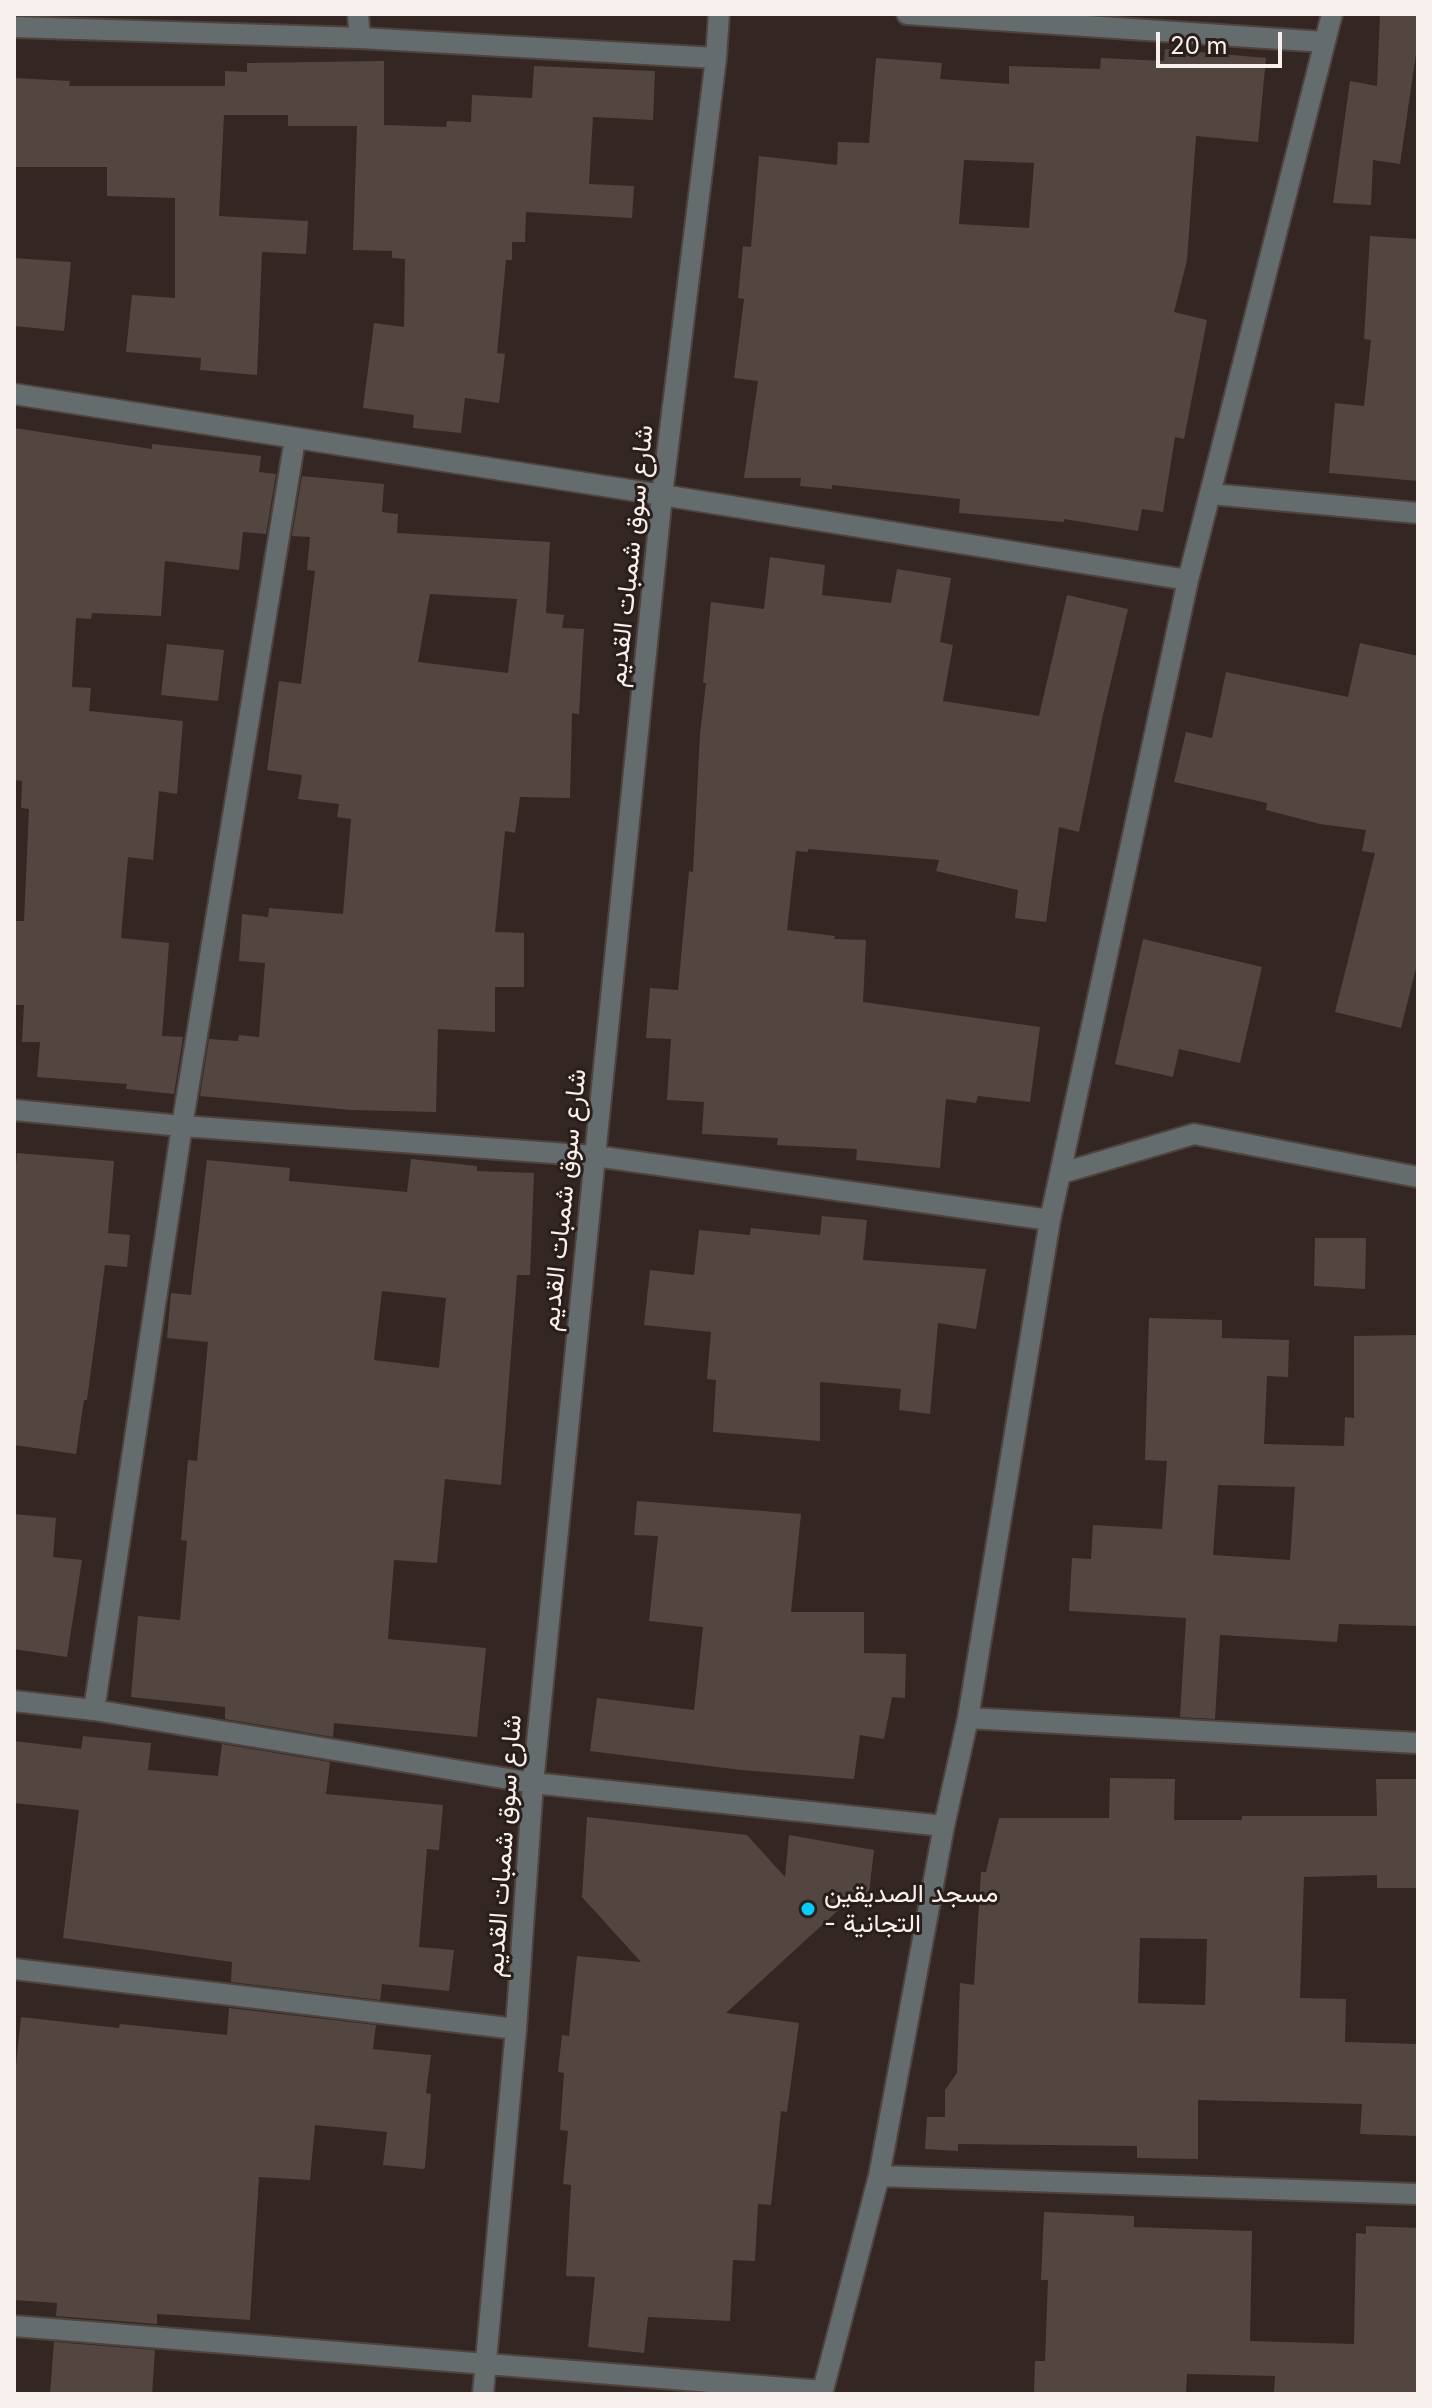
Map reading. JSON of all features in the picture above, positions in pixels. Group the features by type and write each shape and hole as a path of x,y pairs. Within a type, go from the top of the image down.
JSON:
{"street":[{"path":"358,14 360,38"},
{"name":"شارع سوق شمبات القديم","path":"483,2394 516,2029 533,1783 595,1156 662,495 719,14"},
{"path":"907,14 1325,42"},
{"path":"14,2326 822,2392 879,2176 944,1826 968,1718 1050,1220 1188,580 1332,14"},
{"path":"14,27 360,38 716,58"},
{"path":"14,394 1188,580"},
{"path":"94,1710 182,1126 295,439"},
{"path":"1211,494 1418,513"},
{"path":"14,1110 182,1126 595,1156 1050,1220"},
{"path":"1062,1173 1194,1134 1418,1177"},
{"path":"14,1701 94,1710 533,1783 944,1826"},
{"path":"968,1718 1418,1743"},
{"path":"14,1969 516,2029"},
{"path":"879,2176 1418,2194"}],"building":[{"path":"1380,14 1418,14 1418,40 1400,164 1373,160 1371,205 1333,203 1350,81 1377,86"},
{"path":"1165,49 1266,58 1258,142 1196,136 1187,260 1174,312 1207,320 1184,439 1175,437 1163,512 1142,509 1138,531 1064,519 1064,522 959,513 960,499 832,485 832,489 800,486 801,478 744,478 758,381 734,378 744,299 738,298 743,246 751,247 759,156 837,165 838,142 869,143 876,58 942,63 940,79 1009,84 1009,66 1100,69 1101,58 1164,61","holes":["964,160 1034,163 1029,228 959,224"]},
{"path":"384,61 384,125 446,127 447,121 471,122 472,95 532,98 534,66 655,71 653,120 593,117 589,184 634,186 632,218 526,212 525,242 512,242 512,260 506,260 497,353 505,354 499,403 465,398 461,433 413,428 414,415 363,408 374,323 404,327 405,259 392,258 392,251 353,250 357,126 288,126 288,115 224,115 219,216 308,221 306,254 262,252 257,375 200,370 201,358 126,352 132,295 175,298 175,198 107,196 107,167 14,167 14,78 70,81 69,86 225,86 225,71 247,72 247,63"},
{"path":"1370,236 1418,239 1418,481 1329,473 1335,403 1364,406 1371,340 1364,339"},
{"path":"14,258 71,262 64,331 14,326"},
{"path":"14,428 152,449 152,444 261,456 259,472 276,474 266,534 243,532 239,570 165,561 161,616 92,613 91,619 76,618 72,687 91,688 89,711 183,721 177,794 159,791 153,860 128,857 121,938 169,943 162,1036 183,1037 174,1094 126,1089 127,1084 37,1077 40,1042 22,1042 24,1005 14,1005 14,921 24,921 29,809 21,808 22,781 14,780"},
{"path":"302,476 384,484 382,512 398,514 397,533 550,542 546,613 564,615 562,628 584,629 579,714 572,713 570,798 520,797 515,833 505,831 495,932 524,933 524,987 495,987 495,1032 438,1029 436,1112 351,1110 200,1096 209,1039 238,1041 239,1035 259,1037 265,963 239,961 242,914 268,917 269,908 343,914 351,819 337,817 339,804 298,799 302,775 267,770 279,681 301,684 315,571 307,570 310,537 292,536","holes":["430,594 517,599 508,673 418,662"]},
{"path":"770,557 825,565 822,595 891,603 897,569 951,578 940,642 953,645 943,701 1039,716 1067,595 1128,609 1079,832 1059,827 1046,922 1015,918 1018,890 936,871 939,860 808,849 808,852 796,851 787,930 835,936 834,939 866,940 863,1002 1040,1027 1030,1102 978,1096 976,1103 946,1099 940,1168 856,1160 857,1149 777,1145 778,1138 702,1134 704,1102 667,1100 671,1039 646,1038 650,988 678,990 689,871 693,872 700,734 706,683 703,683 711,602 764,609"},
{"path":"1360,643 1418,656 1418,960 1401,1028 1335,1012 1375,853 1362,851 1366,830 1320,824 1266,810 1267,803 1174,782 1186,732 1212,738 1226,672 1348,697"},
{"path":"167,644 224,650 218,701 161,695"},
{"path":"1143,939 1262,967 1240,1063 1179,1049 1173,1077 1115,1064"},
{"path":"17,1153 114,1161 108,1233 130,1235 127,1267 105,1265 87,1400 84,1400 76,1454 14,1445 14,1188"},
{"path":"411,1159 477,1166 477,1171 534,1173 530,1275 517,1275 501,1485 445,1479 437,1563 394,1560 388,1639 486,1648 477,1737 334,1723 333,1737 225,1719 225,1707 131,1697 138,1616 180,1620 187,1541 181,1540 188,1460 197,1461 208,1342 167,1338 171,1293 191,1295 207,1160 290,1168 289,1181 407,1192","holes":["382,1291 446,1298 439,1368 374,1360"]},
{"path":"822,1216 867,1220 863,1260 986,1269 976,1329 938,1323 930,1414 899,1410 901,1389 820,1382 820,1441 713,1432 716,1380 707,1379 711,1332 644,1325 650,1270 694,1275 699,1230 750,1235 751,1228 820,1235"},
{"path":"1315,1238 1366,1238 1365,1289 1314,1286"},
{"path":"1149,1318 1222,1320 1222,1338 1289,1340 1288,1377 1267,1376 1264,1444 1344,1446 1345,1417 1354,1418 1354,1336 1418,1335 1418,1626 1339,1624 1337,1642 1220,1635 1215,1719 1180,1717 1186,1618 1069,1611 1072,1558 1091,1559 1093,1525 1162,1529 1167,1461 1145,1460","holes":["1218,1485 1295,1487 1290,1560 1213,1555"]},
{"path":"637,1501 801,1514 791,1612 864,1612 864,1653 906,1654 905,1698 892,1697 884,1739 860,1735 854,1779 741,1770 590,1751 597,1698 694,1710 703,1627 649,1621 658,1536 634,1535"},
{"path":"14,1514 56,1518 53,1557 82,1560 67,1657 14,1649"},
{"path":"83,1736 151,1743 148,1770 218,1776 222,1744 330,1762 326,1794 443,1805 439,1850 427,1849 419,1947 454,1950 449,1991 382,1984 380,2000 231,1982 232,1962 63,1938 79,1810 14,1803 14,1741 81,1749"},
{"path":"1110,1778 1175,1779 1174,1820 1242,1820 1242,1816 1377,1816 1376,1779 1418,1779 1418,1888 1377,1888 1377,1875 1304,1877 1300,1998 1346,1999 1345,2042 1418,2044 1418,2136 1360,2134 1362,2104 1198,2100 1198,2159 1137,2158 1137,2146 958,2144 958,2151 925,2149 927,2117 945,2117 945,2090 957,2073 960,1983 974,1985 981,1872 986,1872 999,1818 1109,1818","holes":["1140,1938 1207,1939 1205,2005 1138,2003"]},
{"path":"587,1817 747,1835 785,1877 789,1835 874,1850 868,1901 856,1894 726,2013 799,2023 787,2112 781,2111 771,2205 758,2204 755,2261 733,2260 730,2321 648,2317 644,2353 588,2347 595,2277 566,2276 571,2185 563,2184 568,2131 560,2130 564,2073 558,2072 562,2035 569,2036 577,1956 641,1962 582,1897"},
{"path":"229,2008 376,2025 373,2049 431,2055 426,2093 431,2094 425,2167 383,2165 387,2132 315,2125 310,2180 259,2177 250,2320 157,2314 157,2324 56,2316 57,2303 14,2300 14,2084 21,2017 119,2028 120,2024 227,2035"},
{"path":"1044,2212 1134,2216 1134,2227 1252,2231 1250,2341 1354,2344 1356,2233 1366,2234 1366,2226 1418,2228 1418,2394 1274,2392 1275,2376 1187,2374 1186,2394 1034,2394 1035,2361 1045,2361 1048,2280 1041,2280"},
{"path":"54,2342 155,2350 152,2394 50,2394"}],"place":[{"name":"مسجد الصديقين - التجانية","path":"808,1909"}]}
